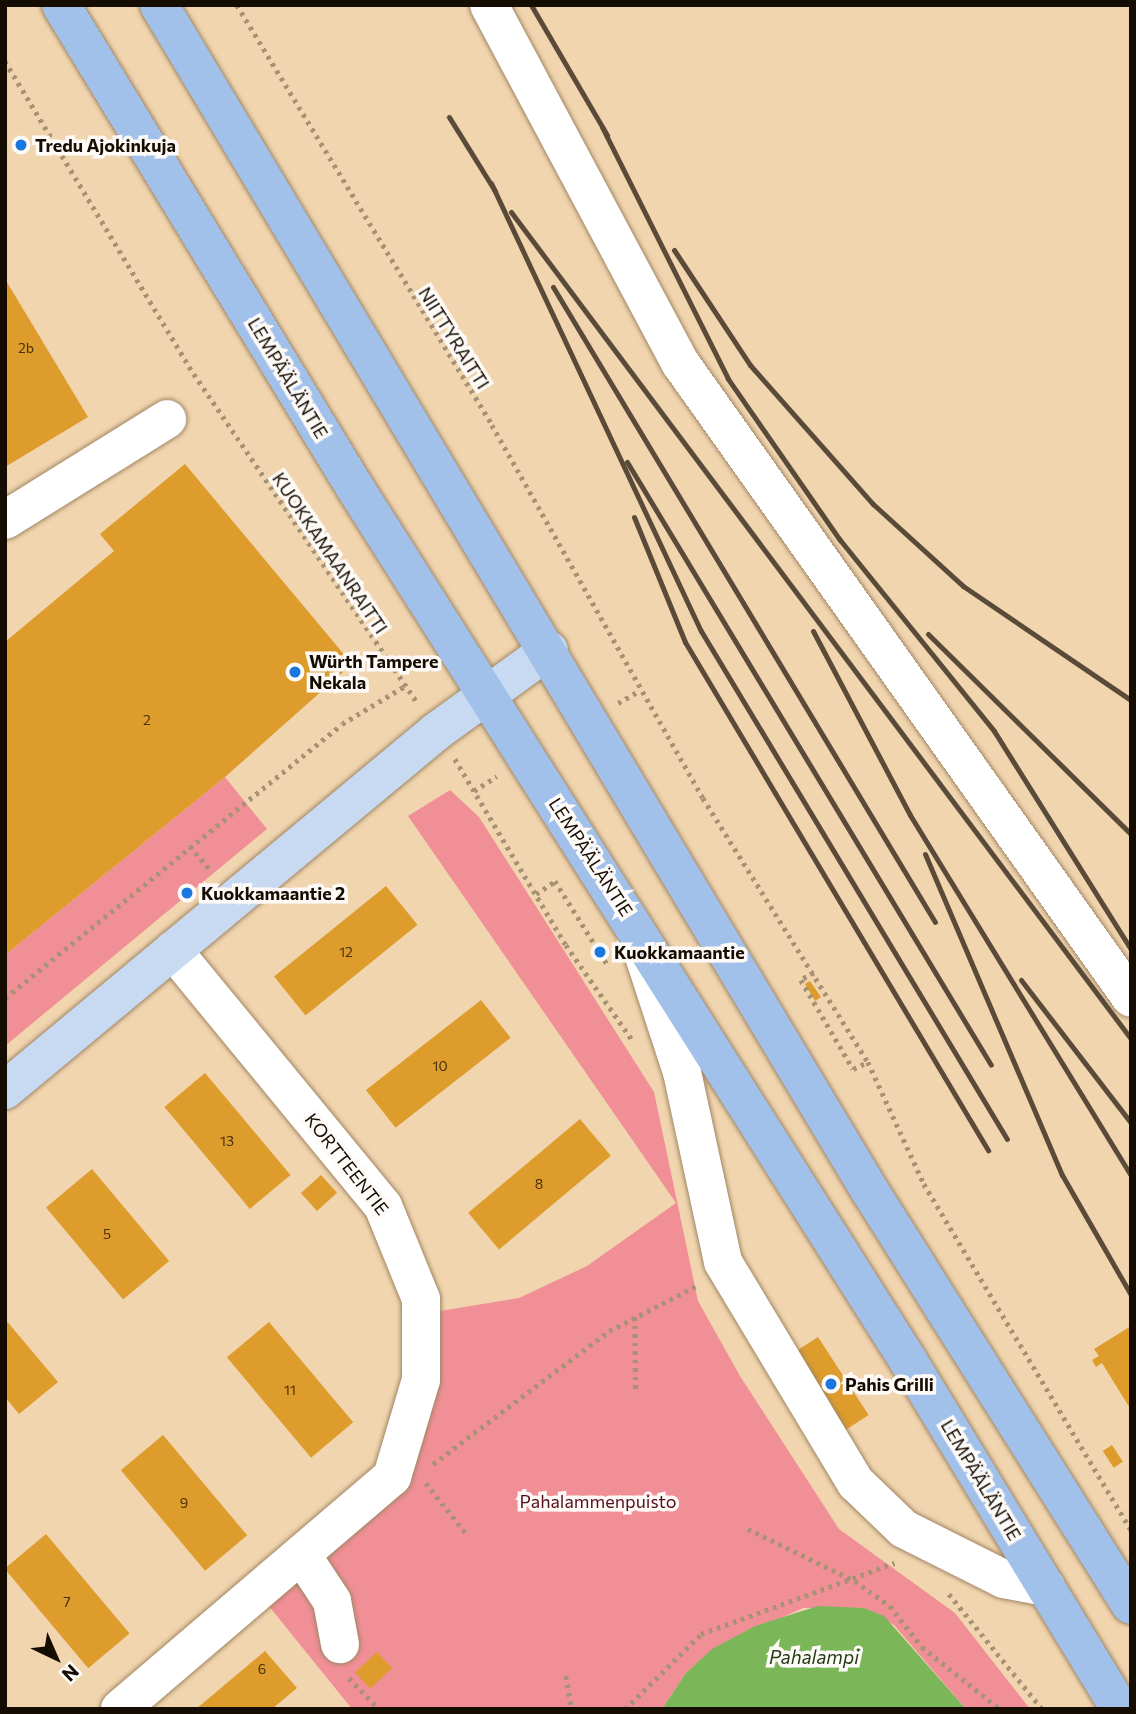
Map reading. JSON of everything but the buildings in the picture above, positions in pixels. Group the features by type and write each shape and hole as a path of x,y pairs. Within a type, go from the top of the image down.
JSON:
{"highway":[{"name":"LEMPÄÄLÄNTIE","path":"61,5 354,486 634,924 1120,1709"},
{"path":"159,5 425,440 856,1169 1131,1605"},
{"path":"1066,1621 1091,1709"}],"main road":[{"path":"5,1090 437,731 549,650"}],"street":[{"path":"489,5 703,398 1131,998"},
{"path":"5,520 167,419"},
{"path":"634,924 682,1072 723,1262 856,1483 904,1529 1004,1579 1046,1587"},
{"name":"KORTTEENTIE","path":"173,950 383,1206 407,1253 421,1298 421,1380 405,1476"},
{"path":"120,1709 303,1556 405,1476"},
{"path":"303,1556 332,1601 340,1644"}],"path":[{"name":"NIITTYRAITTI","path":"237,5 492,425 639,691 868,1062 924,1184 1131,1530"},
{"name":"KUOKKAMAANRAITTI","path":"5,61 194,374 437,731 535,894 636,1046"},
{"path":"5,998 342,724 405,686"},
{"path":"190,845 212,872"},
{"path":"535,894 555,881 617,980"},
{"path":"814,972 801,980 853,1069 868,1062"},
{"path":"465,1532 405,1476 635,1317 702,1283"},
{"path":"635,1317 636,1394"},
{"path":"748,1530 855,1581 890,1606 922,1647 1000,1709"},
{"path":"625,1709 701,1634 855,1581 898,1561"},
{"path":"340,1644 344,1670 379,1709"},
{"path":"566,1676 572,1709"}],"green space":[{"path":"225,777 267,829 5,1046 5,955"},
{"name":"Pahalammenpuisto","path":"450,790 479,817 654,1092 698,1301 740,1376 839,1529 955,1613 1030,1709 966,1709 894,1625 864,1608 803,1608 712,1650 686,1673 662,1709 352,1709 268,1605 385,1504 440,1311 519,1298 587,1266 676,1203 408,816"}],"water":[{"name":"Pahalampi","path":"818,1606 864,1608 884,1616 966,1709 662,1709 686,1673 712,1649 755,1626"}],"railway":[{"path":"531,5 607,135"},
{"path":"449,117 495,191"},
{"path":"602,127 728,379 840,540 994,731 1131,949"},
{"path":"491,183 701,631 1007,1139"},
{"path":"511,212 1131,1039"},
{"path":"674,250 750,365 873,504 963,586 1131,700"},
{"path":"553,287 935,922"},
{"path":"627,462 991,1065"},
{"path":"634,517 685,642 988,1150"},
{"path":"813,631 910,815 1131,1175"},
{"path":"928,634 1131,834"},
{"path":"925,854 1062,1175 1131,1295"},
{"path":"1021,980 1131,1123"}],"place":[{"name":"Tredu Ajokinkuja","path":"21,145"},
{"name":"Würth Tampere Nekala","path":"295,672"},
{"name":"Kuokkamaantie 2","path":"187,893"},
{"name":"Kuokkamaantie","path":"600,952"},
{"name":"Pahis Grilli","path":"831,1384"}]}
